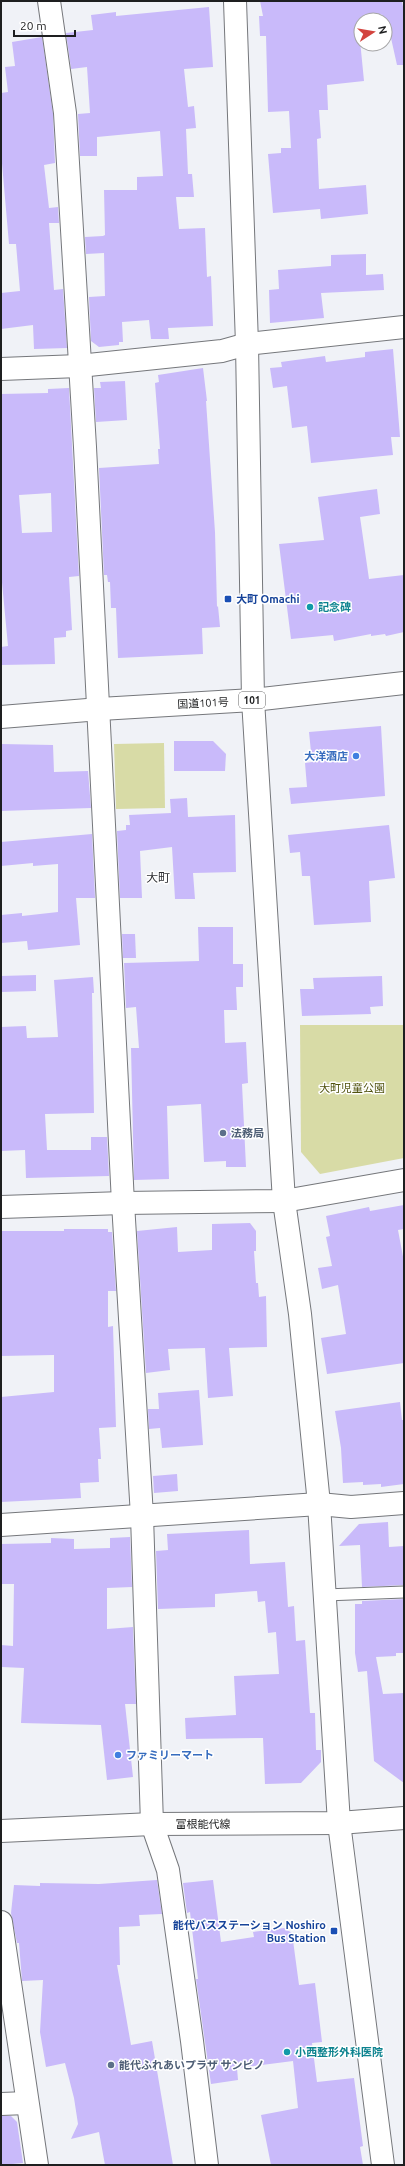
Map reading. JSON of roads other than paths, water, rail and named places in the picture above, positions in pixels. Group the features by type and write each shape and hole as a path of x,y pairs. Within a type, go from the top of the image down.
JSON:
{"main road":[{"path":"48,1 65,113 100,709 123,1203 142,1516 152,1824 168,1870 192,2041 207,2165"},
{"path":"235,1 247,344 253,700 284,1201 300,1314 320,1504 339,1823 383,2165"},
{"path":"1,369 79,366 222,351 247,344 404,327"},
{"name":"国道101号","path":"1,717 100,709 253,700 404,683"},
{"path":"1,1207 123,1203 284,1201 404,1180"},
{"path":"1,1525 320,1504 351,1507 404,1504"},
{"name":"富根能代線","path":"1,1831 152,1824 339,1823 404,1818"},
{"path":"1,1922 37,2165"},
{"path":"1,2104 27,2103"}],"lane":[{"path":"325,1595 404,1592"}],"place":[{"name":"大町 Omachi","path":"228,599"},
{"name":"記念碑","path":"310,607"},
{"name":"大洋酒店","path":"356,756"},
{"name":"法務局","path":"223,1133"},
{"name":"ファミリーマート","path":"118,1755"},
{"name":"能代バスステーション Noshiro Bus Station","path":"334,1931"},
{"name":"小西整形外科医院","path":"287,2052"},
{"name":"能代ふれあいプラザ サンピノ","path":"111,2065"}],"district":[{"name":"大町","path":"158,878"}],"park label":[{"name":"大町児童公園","path":"352,1088"}]}
